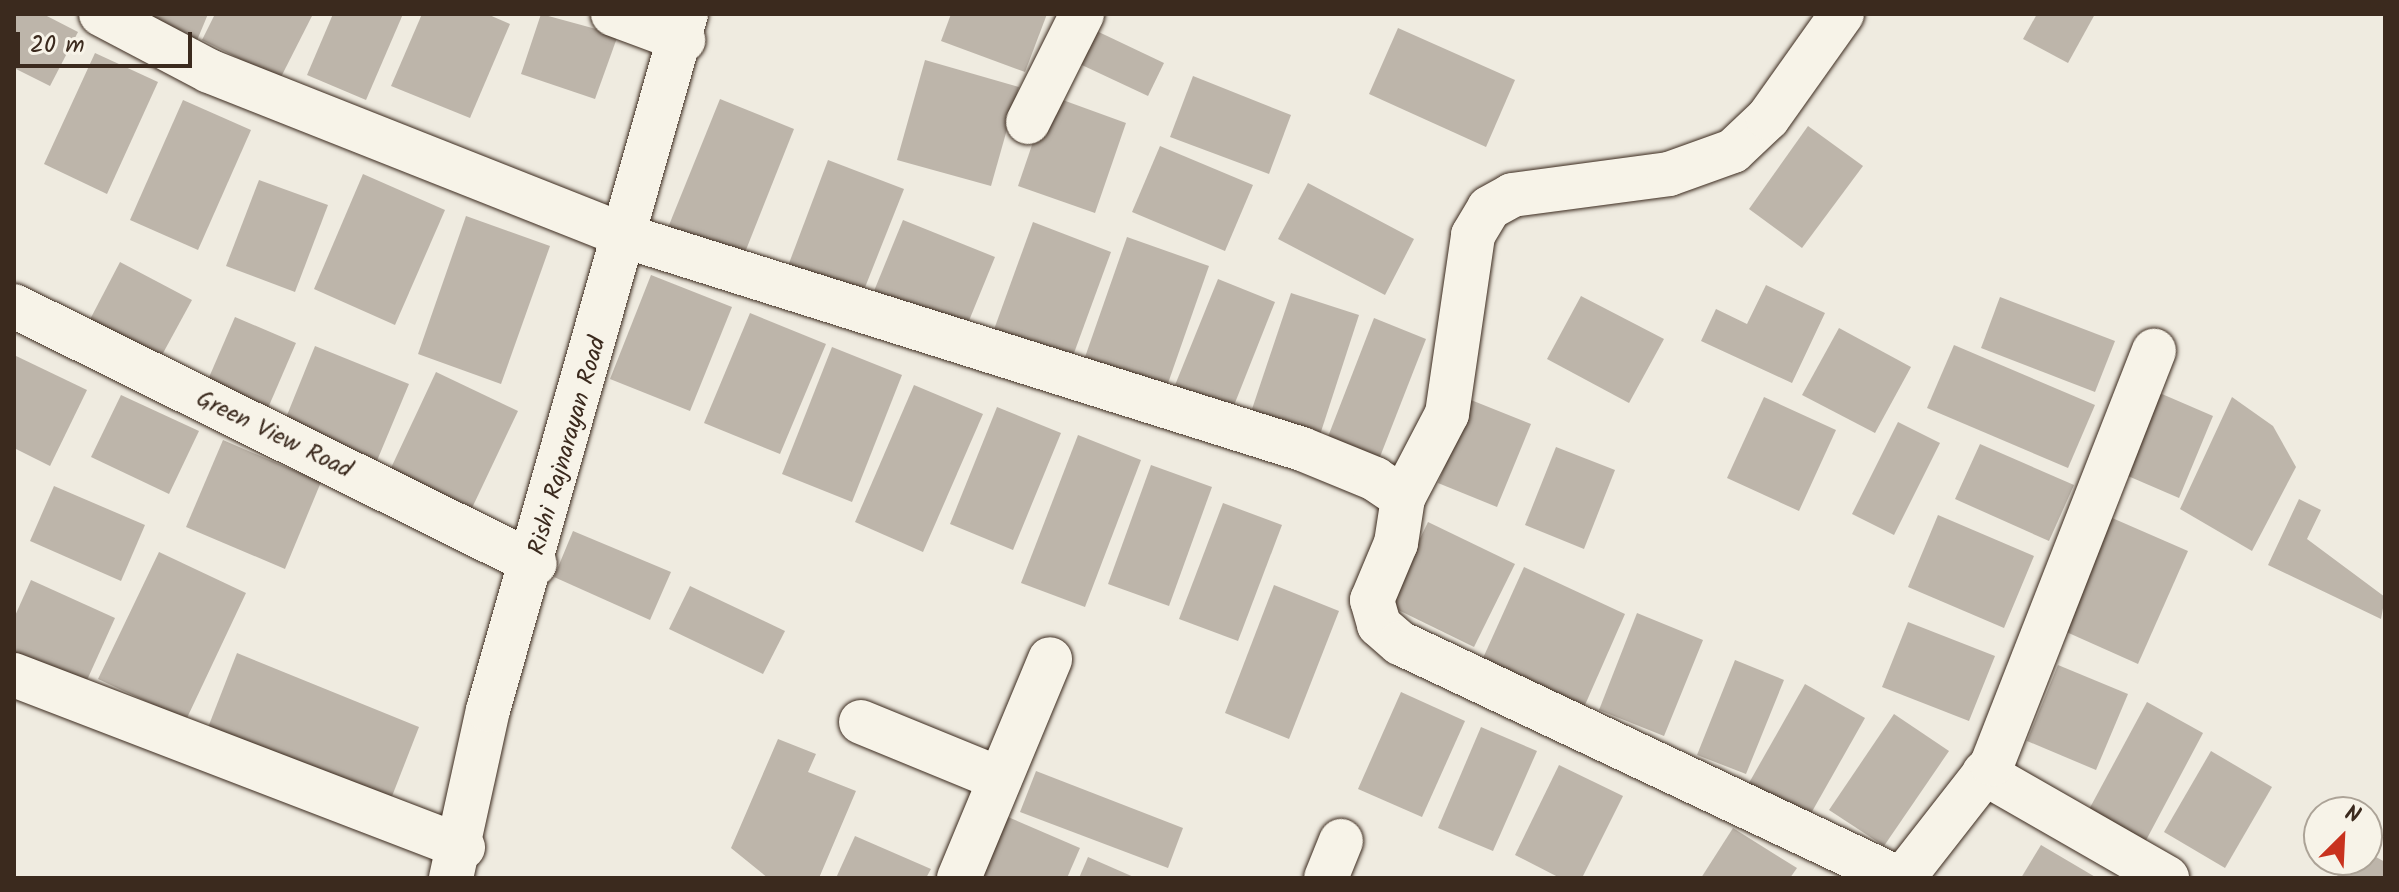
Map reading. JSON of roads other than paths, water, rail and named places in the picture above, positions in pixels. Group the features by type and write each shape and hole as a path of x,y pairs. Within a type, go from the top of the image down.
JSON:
{"street":[{"path":"101,14 209,71 628,237 1302,449 1403,498"},
{"path":"613,14 685,27"},
{"path":"1028,122 1082,14"},
{"path":"1842,14 1768,118 1733,151 1669,174 1512,195 1489,208 1473,235 1447,414 1403,498 1396,543 1372,600 1379,625 1400,643 1901,878 1984,773 2014,715 2154,351"},
{"name":"Rishi Rajnarayan Road","path":"457,862 488,710 535,564 685,27"},
{"name":"Green View Road","path":"14,306 535,564"},
{"path":"959,878 1050,659"},
{"path":"14,675 457,862"},
{"path":"861,722 1000,779"},
{"path":"1984,773 2167,878"}]}
